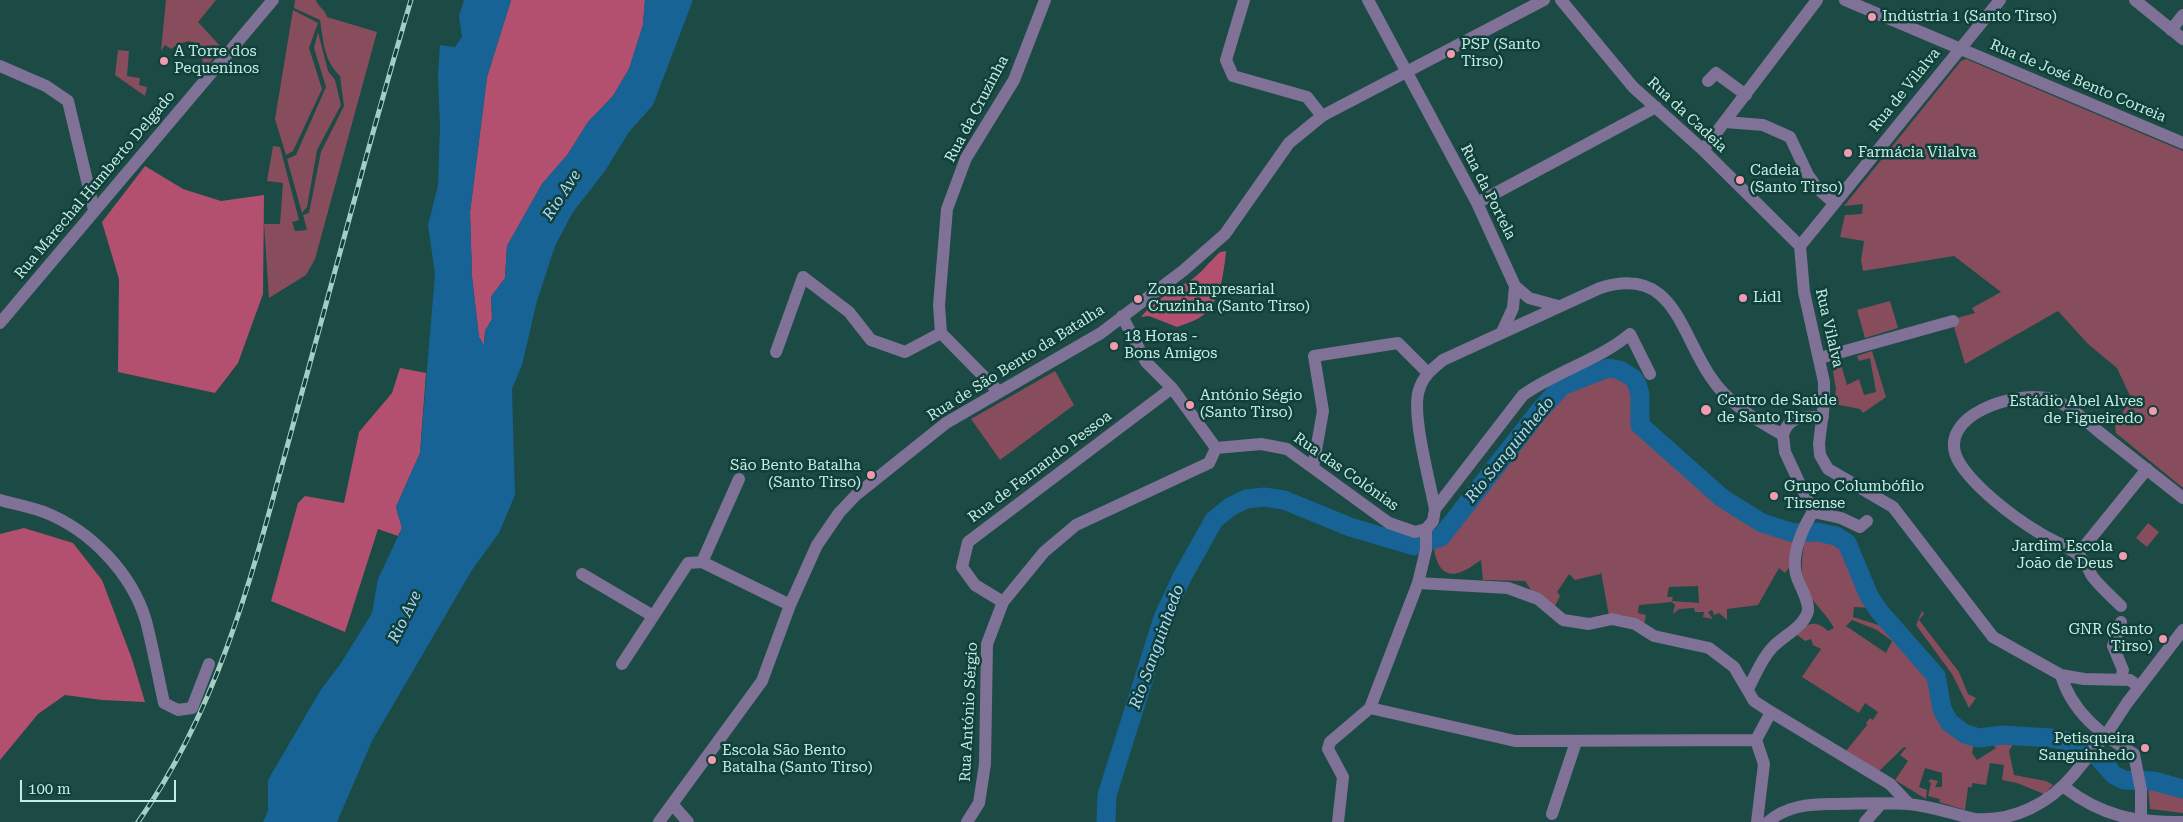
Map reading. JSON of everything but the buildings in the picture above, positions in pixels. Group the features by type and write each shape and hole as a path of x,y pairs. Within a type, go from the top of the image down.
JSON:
{"street":[{"name":"Rua Marechal Humberto Delgado","path":"0,323 272,0"},
{"name":"Rua da Cruzinha","path":"941,333 939,305 947,209 966,158 1014,80 1045,0"},
{"path":"1244,0 1226,60 1233,76 1307,97 1322,116"},
{"name":"Rua da Portela","path":"1368,0 1477,203 1515,286"},
{"name":"Rua de São Bento da Batalha","path":"659,822 762,681 790,605 817,545 839,513 856,495 946,423 1101,333 1184,270 1225,234 1289,143 1322,116 1544,0"},
{"name":"Rua da Cadeia","path":"1561,0 1633,87 1703,150 1800,246"},
{"path":"1703,150 1817,0"},
{"name":"Rua de José Bento Correia","path":"1845,0 2183,143"},
{"name":"Rua de Vilalva","path":"1800,246 2000,0"},
{"path":"2135,0 2183,39"},
{"path":"2171,30 2183,15"},
{"path":"0,66 46,86 68,101 94,210"},
{"path":"1708,82 1716,72 1746,95"},
{"path":"1477,203 1656,107"},
{"path":"1725,122 1764,125 1790,137 1808,175 1817,188 1834,203"},
{"name":"Rua Vilalva","path":"1800,246 1804,292 1824,382 1823,417 1818,442 1820,455 1828,468 1893,507 1993,636 2061,675"},
{"path":"776,352 803,277 849,312 871,340 905,352 941,333 999,392"},
{"path":"1436,510 1417,409 1418,392 1428,373 1442,360 1558,306 1612,284 1623,282 1646,286 1671,303 1710,376 1724,395 1783,435"},
{"path":"1515,286 1529,298 1558,306"},
{"path":"1502,332 1513,308 1515,286"},
{"path":"1122,316 1146,362 1172,388 1216,448"},
{"path":"1820,358 1953,321"},
{"path":"1338,822 1343,777 1328,750 1330,742 1370,708 1418,583 1426,550 1426,532 1436,510 1523,396 1537,385 1616,345 1630,334 1650,374"},
{"path":"1313,467 1323,411 1314,356 1398,343 1428,373"},
{"name":"Rua de Fernando Pessoa","path":"1002,602 975,585 962,567 968,542 1172,388"},
{"path":"2121,606 2094,578 2078,554 2038,533 2000,505 1966,471 1955,453 1954,442 1960,426 1994,405 2022,397 2041,397 2066,407 2183,498"},
{"path":"1813,512 1785,452 1783,435 1790,421 1800,418 1823,417"},
{"name":"Rua das Colónias","path":"1216,448 1274,445 1287,449 1389,523 1415,532 1426,532"},
{"name":"Rua António Sérgio","path":"966,822 979,803 985,764 987,644 1002,602 1044,552 1076,525 1209,463 1216,448"},
{"path":"2078,554 2147,470"},
{"path":"702,562 739,479"},
{"path":"0,500 52,516 80,532 112,560 132,587 145,620 164,703 178,710 192,708 209,664"},
{"path":"1813,512 1841,518 1860,527 1867,521"},
{"path":"1748,689 1771,648 1801,623 1808,614 1808,607 1796,573 1795,564 1802,531 1813,512"},
{"path":"622,664 688,563 702,562 790,605"},
{"path":"582,574 653,616"},
{"path":"1418,583 1508,588 1538,599 1563,620 1589,624 1612,619 1635,624 1654,636 1709,648 1734,667 1754,701 1890,784 1909,804"},
{"path":"2121,622 2113,646 2123,670 2121,679"},
{"path":"1771,712 1756,740 1764,764 1766,822 1785,811 1803,805 1881,804 1909,804 1960,818 1978,820 2010,819 2024,814 2064,787 2108,732 2139,687 2183,630"},
{"path":"2134,754 2112,742 2090,723 2066,692 2061,675 2084,679 2130,680 2139,687"},
{"path":"1370,708 1515,741 1756,740"},
{"path":"2137,741 2134,754 2145,821"},
{"path":"1552,814 1576,742"},
{"path":"2064,787 2095,808 2114,815 2145,821 2183,822"},
{"path":"672,804 688,822"},
{"path":"1865,822 1881,804"}],"shaded area":[{"path":"166,0 216,0 198,22 222,48 202,72 202,55 197,44 186,42 171,49 165,45 161,51"},
{"path":"295,0 316,0 327,17 377,32 315,259 306,275 269,298 264,224 280,224 283,183 267,181 273,146 280,147 299,220 292,222 295,231 307,230 303,215 309,213 321,152 344,106 340,76 327,57 320,20 294,8"},
{"path":"511,0 645,0 643,25 629,69 613,96 588,122 568,154 542,184 507,246 505,278 491,297 492,319 485,331 484,346 479,337 472,277 470,212 487,77"},
{"path":"293,10 318,23 309,48 322,89 293,151 286,155 275,119"},
{"path":"318,32 328,71 335,80 341,105 317,150 307,207 302,213 287,159 296,155 326,87 314,48"},
{"path":"118,50 129,51 127,76 140,78 139,85 147,87 145,96 115,75"},
{"path":"1966,59 2183,151 2183,488 2116,433 2115,425 2131,398 2117,368 2088,344 2058,311 1965,364 1954,327 1957,323 1957,318 1975,313 1972,308 2001,292 1954,256 1863,271 1861,261 1864,241 1840,237 1845,215 1862,214 1863,204 1844,206 1961,61"},
{"path":"145,166 183,189 221,201 264,195 263,294 238,363 215,393 118,372 119,279 102,222"},
{"path":"1226,251 1220,288 1212,306 1206,313 1177,327 1149,316 1141,317 1163,297 1196,276 1220,252"},
{"path":"1890,301 1898,328 1865,338 1857,310"},
{"path":"1872,351 1886,397 1863,413 1860,409 1834,404 1836,389 1832,366 1840,361 1847,385 1859,379 1864,395 1876,392 1870,358 1859,361 1857,356"},
{"path":"400,368 426,373 420,453 396,507 402,528 398,536 378,529 345,632 271,601 298,503 305,496 344,503 359,432 392,393"},
{"path":"1055,371 1074,405 1000,460 971,419"},
{"path":"1616,371 1631,383 1637,394 1637,427 1712,493 1756,522 1777,531 1797,535 1791,565 1785,573 1779,568 1758,605 1727,609 1727,620 1719,613 1714,615 1712,610 1708,612 1713,619 1703,617 1704,612 1695,612 1694,608 1679,609 1673,614 1675,605 1672,602 1639,605 1638,613 1646,615 1644,625 1623,615 1609,616 1601,572 1600,574 1575,580 1569,574 1557,592 1560,596 1554,608 1531,590 1525,581 1483,580 1481,560 1461,572 1454,574 1443,571 1437,561 1433,542 1444,537 1542,412 1564,387 1603,372","holes":["1698,586 1699,603 1672,601 1673,597 1667,597 1669,587"]},
{"path":"2148,523 2159,532 2147,547 2136,538"},
{"path":"24,528 73,543 102,580 132,659 145,702 102,700 65,695 38,714 0,760 0,534"},
{"path":"1806,534 1834,538 1846,545 1867,596 1876,611 1895,630 1934,678 1937,700 1948,726 1959,735 1974,743 1972,753 1977,760 1996,748 1989,741 2016,739 2009,751 2014,775 2046,781 2053,785 2044,794 2017,783 2002,780 2004,765 1990,763 1986,785 1972,783 1972,787 1968,787 1965,810 1939,802 1940,799 1928,796 1930,779 1938,781 1935,787 1942,787 1942,773 1925,768 1919,787 1927,790 1926,799 1895,780 1908,761 1900,755 1906,748 1904,747 1879,771 1846,751 1867,725 1866,723 1870,718 1873,720 1878,712 1865,703 1859,713 1802,677 1821,649 1813,645 1811,639 1805,641 1796,634 1811,624 1819,625 1828,631 1834,628 1807,592 1804,584 1802,559","holes":["1854,607 1872,608 1888,628 1853,617","1852,620 1877,630 1892,641 1886,653 1846,626"]},
{"path":"1922,611 1924,614 1919,620 1959,672 1968,694 1976,698 1969,708 1952,674 1916,625"},
{"path":"2148,786 2183,796 2183,813 2150,809"}],"water":[{"name":"Rio Ave","path":"464,0 511,0 487,77 470,212 472,277 479,337 484,345 485,331 492,319 491,297 505,278 507,246 542,184 568,154 588,122 613,96 629,69 643,25 645,0 693,0 653,105 629,132 605,171 573,212 555,246 537,301 522,365 512,389 515,495 499,533 472,570 372,741 337,822 263,822 268,811 268,780 320,691 341,663 372,613 378,579 402,528 396,507 420,453 435,274 428,225 438,186 440,127 438,75 440,45 455,47 462,37 459,16"}],"waterway":[{"name":"Rio Sanguinhedo","path":"1106,822 1107,795 1163,618 1182,577 1214,520 1230,507 1246,499 1264,497 1284,500 1350,527 1414,546 1441,537 1540,410 1562,386 1608,368 1620,370 1633,378 1637,384 1640,395 1640,425 1722,498 1762,523 1794,533 1817,532 1836,536 1847,543 1869,596 1879,611 1936,676 1942,709 1949,722 1965,734 1979,738 2002,735 2051,738 2087,745 2114,775 2124,780 2154,781 2183,789"}],"railway":[{"path":"138,822 167,776 192,729 214,681 233,631 265,529 365,159 411,0"}],"place":[{"name":"Indústria 1 (Santo Tirso)","path":"1872,17"},
{"name":"PSP (Santo Tirso)","path":"1451,54"},
{"name":"A Torre dos Pequeninos","path":"164,61"},
{"name":"Farmácia Vilalva","path":"1848,153"},
{"name":"Cadeia (Santo Tirso)","path":"1740,180"},
{"name":"Lidl","path":"1743,298"},
{"name":"Zona Empresarial Cruzinha (Santo Tirso)","path":"1138,299"},
{"name":"18 Horas - Bons Amigos","path":"1114,346"},
{"name":"António Ségio (Santo Tirso)","path":"1190,405"},
{"name":"Centro de Saúde de Santo Tirso","path":"1706,410"},
{"name":"Estádio Abel Alves de Figueiredo","path":"2153,411"},
{"name":"São Bento Batalha (Santo Tirso)","path":"871,475"},
{"name":"Grupo Columbófilo Tirsense","path":"1774,496"},
{"name":"Jardim Escola João de Deus","path":"2123,556"},
{"name":"GNR (Santo Tirso)","path":"2163,639"},
{"name":"Petisqueira Sanguinhedo","path":"2145,748"},
{"name":"Escola São Bento Batalha (Santo Tirso)","path":"712,760"}]}
